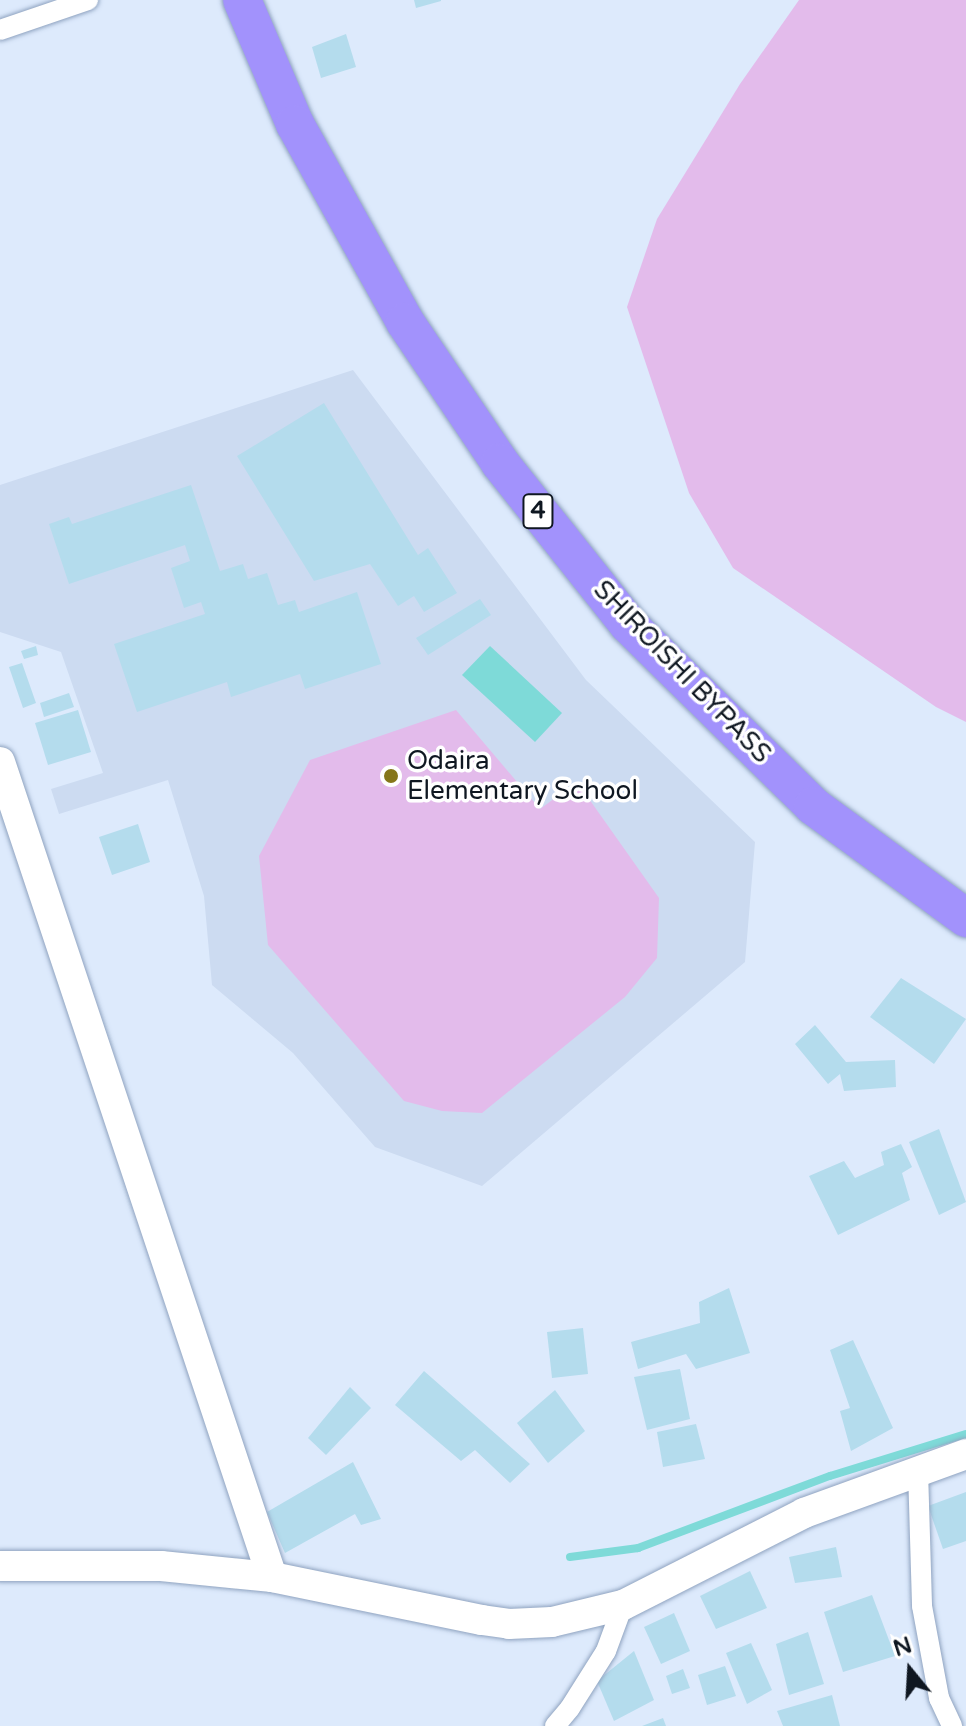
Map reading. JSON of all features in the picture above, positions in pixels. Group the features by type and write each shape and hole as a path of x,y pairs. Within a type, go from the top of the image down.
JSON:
{"highway":[{"name":"SHIROISHI BYPASS","path":"242,0 295,124 405,322 500,463 628,624 813,806 966,918"}],"street":[{"path":"0,30 88,0"},
{"path":"0,762 9,816 272,1577"},
{"path":"0,1566 161,1566 272,1577 509,1624 552,1622 623,1605 804,1513 966,1454"},
{"path":"918,1470 922,1606 939,1698 952,1726"},
{"path":"555,1726 606,1651 623,1605"}],"shaded area":[{"path":"799,0 966,0 966,722 936,707 733,568 689,493 627,307 657,219 740,84"},
{"name":"Odaira Elementary School","path":"353,370 586,680 755,842 745,962 482,1186 375,1147 293,1053 212,985 204,896 168,780 59,814 51,789 103,773 61,652 0,632 0,485"},
{"path":"490,646 562,713 535,742 462,675"},
{"path":"456,710 540,809 577,782 659,898 657,958 625,997 482,1113 442,1111 404,1101 268,945 259,856 310,760"}],"building":[{"path":"414,0 441,0 441,1 416,8"},
{"path":"346,34 356,67 321,78 312,47"},
{"path":"324,403 418,555 428,548 457,593 424,612 414,596 398,606 370,564 314,581 237,456"},
{"path":"191,485 220,571 243,564 248,579 267,573 278,605 295,600 299,612 357,592 381,664 305,689 300,674 231,697 227,682 137,712 114,644 205,614 201,602 184,608 171,568 190,561 185,545 69,584 49,524 69,517 72,524"},
{"path":"480,599 491,615 428,655 416,638"},
{"path":"36,646 38,655 24,659 21,651"},
{"path":"22,663 36,703 23,708 9,667"},
{"path":"69,693 74,707 44,717 40,703"},
{"path":"78,710 91,752 48,765 35,723"},
{"path":"138,824 150,862 112,875 99,837"},
{"path":"901,978 966,1019 934,1064 870,1017"},
{"path":"815,1025 846,1062 895,1060 896,1087 844,1091 840,1074 828,1084 795,1044"},
{"path":"939,1129 966,1202 939,1215 909,1142"},
{"path":"901,1144 912,1167 902,1173 910,1200 838,1235 809,1176 844,1161 855,1178 884,1165 881,1152"},
{"path":"729,1288 750,1353 696,1369 686,1354 638,1369 631,1342 700,1323 699,1302"},
{"path":"583,1328 588,1374 552,1378 547,1332"},
{"path":"853,1340 893,1428 851,1451 840,1411 850,1408 830,1350"},
{"path":"680,1369 690,1419 647,1430 634,1377"},
{"path":"424,1371 530,1464 510,1483 475,1450 461,1461 395,1405"},
{"path":"350,1387 371,1408 326,1455 308,1438"},
{"path":"555,1390 585,1431 548,1463 517,1423"},
{"path":"696,1424 705,1459 663,1467 657,1432"},
{"path":"353,1462 381,1519 361,1525 355,1514 285,1553 267,1512"},
{"path":"966,1492 966,1541 943,1549 928,1506"},
{"path":"836,1547 842,1577 795,1583 789,1557"},
{"path":"750,1571 767,1608 716,1629 700,1596"},
{"path":"872,1595 895,1656 843,1672 824,1612"},
{"path":"674,1613 690,1651 661,1664 644,1627"},
{"path":"808,1632 824,1684 789,1695 776,1644"},
{"path":"751,1643 772,1690 747,1704 726,1653"},
{"path":"634,1651 654,1700 614,1721 597,1681"},
{"path":"725,1666 736,1696 707,1705 698,1675"},
{"path":"683,1669 690,1688 672,1694 666,1676"},
{"path":"832,1695 840,1726 783,1726 777,1711"},
{"path":"663,1718 666,1726 642,1726"}],"waterway":[{"path":"570,1557 638,1548 830,1476 966,1434"}],"place":[{"name":"Odaira Elementary School","path":"391,776"}]}
